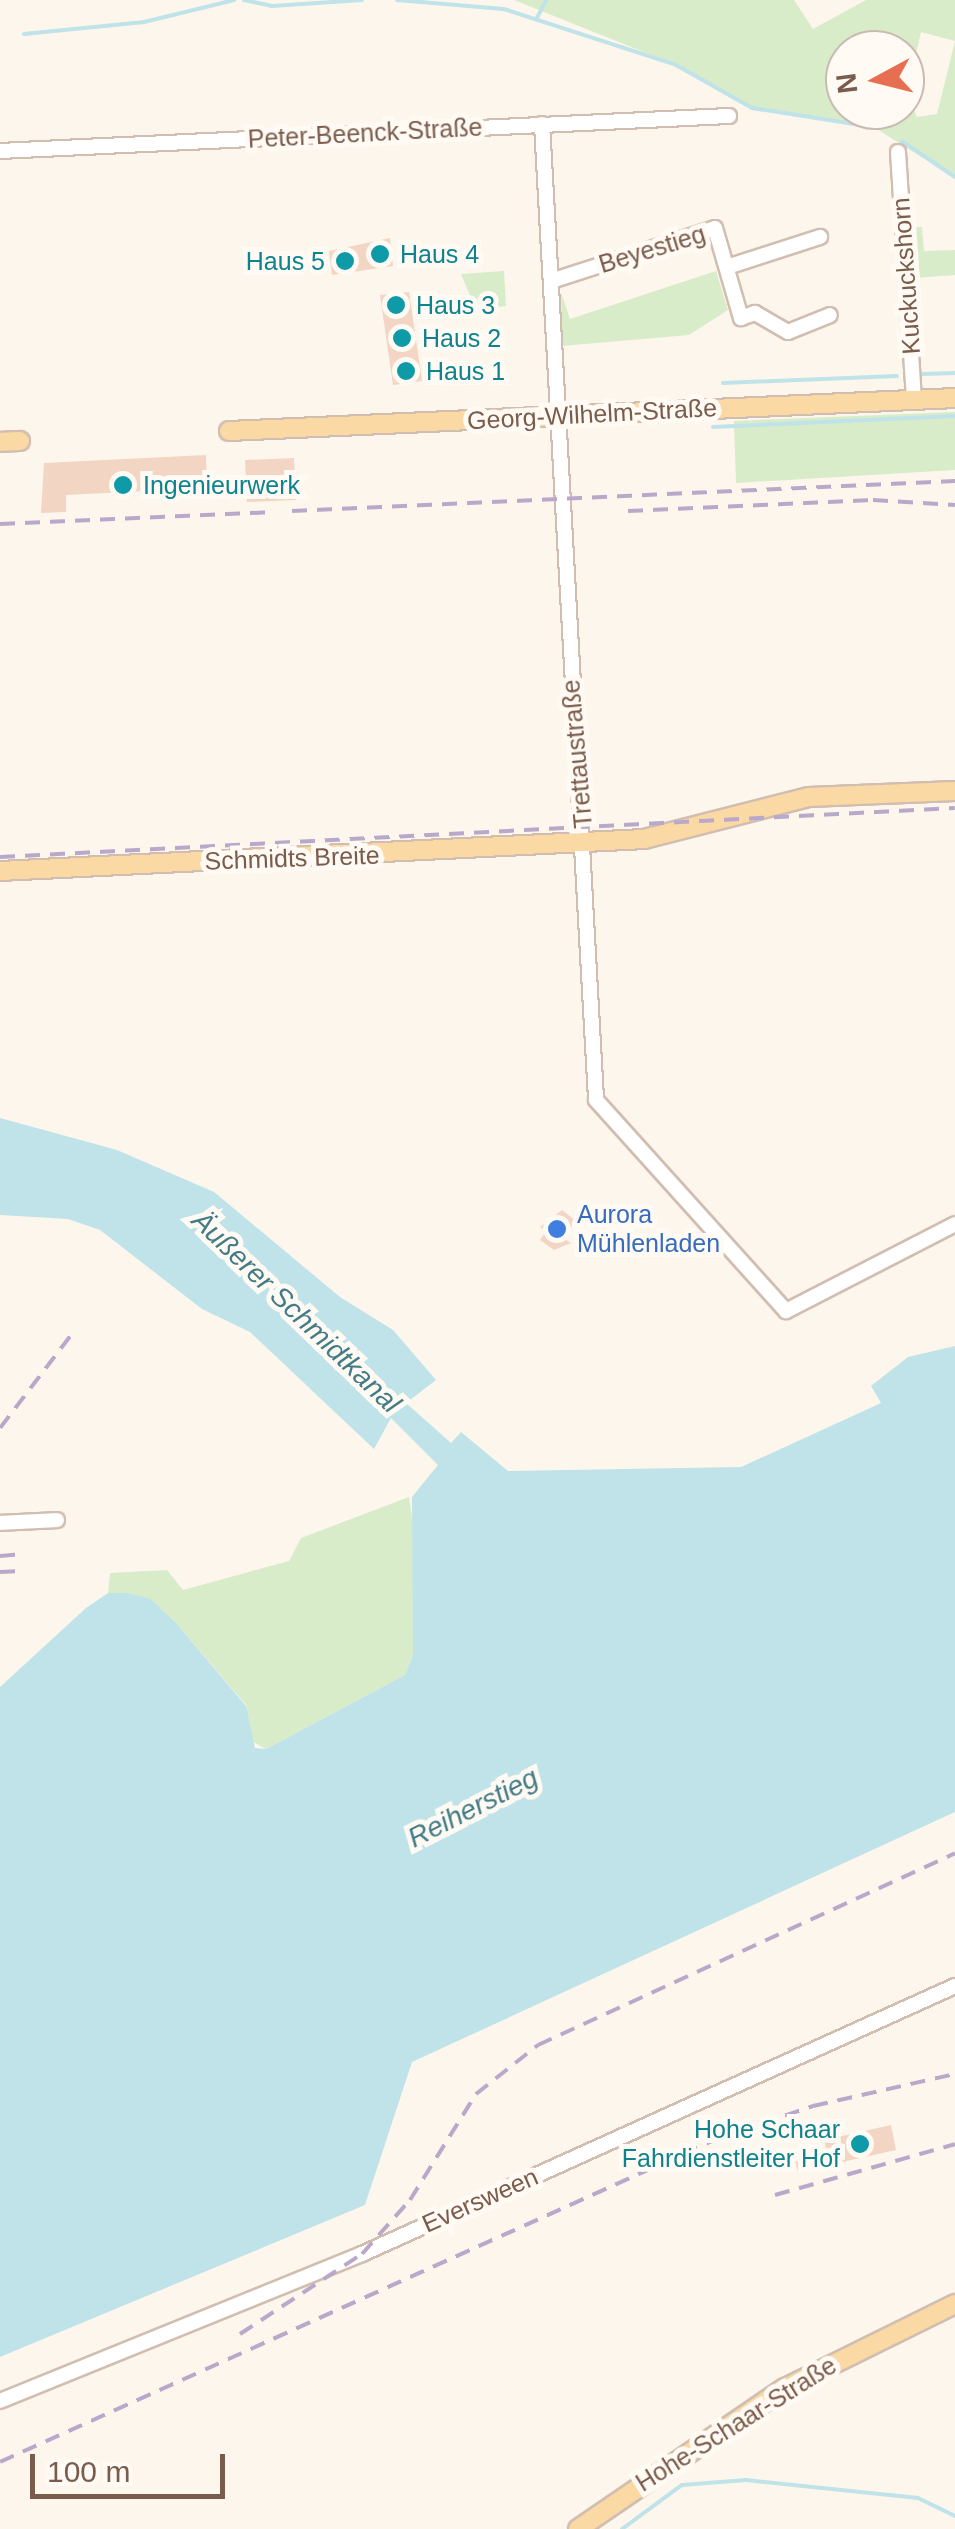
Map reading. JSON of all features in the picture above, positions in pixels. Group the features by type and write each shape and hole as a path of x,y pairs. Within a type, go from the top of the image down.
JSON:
{"main road":[{"name":"Georg-Wilhelm-Straße","path":"228,431 955,398"},
{"path":"0,442 20,441"},
{"name":"Schmidts Breite","path":"0,871 585,844 693,831 810,797 955,791"},
{"name":"Hohe-Schaar-Straße","path":"578,2529 786,2388 955,2304"}],"street":[{"name":"Peter-Beenck-Straße","path":"0,151 729,116"},
{"name":"Trettaustraße","path":"542,124 556,416 585,844 596,1100 786,1312 955,1224"},
{"name":"Kuckuckshorn","path":"898,152 914,400"},
{"name":"Beyestieg","path":"551,280 715,228 741,318 755,313 788,332 830,315"},
{"name":"Beyestieg","path":"727,267 820,237"},
{"path":"0,1523 57,1520"},
{"name":"Eversween","path":"0,2401 295,2283 955,1986"}],"green space":[{"path":"514,0 794,0 813,29 866,0 955,0 955,41 925,30 825,30 825,119 752,108 676,65"},
{"path":"955,41 955,178 878,130 925,130 925,116 937,114"},
{"path":"911,227 922,227 924,251 955,250 955,275 914,278"},
{"path":"504,271 506,306 476,310 461,274"},
{"path":"716,271 728,310 689,335 562,346 561,292 570,319"},
{"path":"955,412 955,470 736,483 734,421"},
{"path":"409,1497 417,1550 413,1655 405,1675 266,1749 250,1740 246,1705 176,1623 151,1599 108,1593 110,1573 167,1570 183,1590 289,1561 301,1538"}],"water":[{"path":"0,1118 117,1150 214,1192 340,1297 393,1330 436,1380 406,1403 451,1443 461,1432 508,1471 741,1467 881,1403 871,1386 908,1357 955,1346 955,1812 412,2062 365,2205 0,2357 0,1687 86,1608 108,1593 127,1593 151,1599 176,1623 246,1706 255,1748 266,1749 405,1675 413,1655 412,1497 438,1465 391,1418 374,1449 250,1332 202,1309 100,1230 68,1219 0,1215"}],"building":[{"path":"390,238 393,266 332,275 329,251"},
{"path":"409,292 422,381 393,385 380,295"},
{"name":"Ingenieurwerk","path":"206,455 207,488 66,495 66,512 41,513 44,463"},
{"path":"294,458 296,500 247,502 245,460"},
{"name":"Aurora Mühlenladen","path":"562,1210 576,1221 563,1238 571,1243 554,1250 540,1240 546,1231 540,1227"},
{"name":"Hohe Schaar Fahrdienstleiter Hof","path":"891,2125 896,2150 798,2172 794,2156 826,2149 824,2140"}],"waterway":[{"path":"24,34 144,22 234,0"},
{"path":"244,0 272,6 362,0"},
{"path":"397,0 504,9 676,65 752,108 825,119"},
{"path":"537,18 546,0"},
{"path":"902,141 955,177"},
{"path":"923,374 955,373"},
{"path":"723,383 897,376"},
{"path":"713,427 955,416"},
{"path":"622,2529 682,2485 746,2480 918,2498 955,2516"}],"railway":[{"path":"292,511 955,481"},
{"path":"628,511 873,500 955,505"},
{"path":"0,524 273,512"},
{"path":"0,857 955,808"},
{"path":"0,1428 75,1330"},
{"path":"0,1556 23,1554"},
{"path":"0,1572 21,1571"},
{"path":"240,2334 362,2254 410,2200 476,2094 538,2045 955,1853"},
{"path":"0,2462 714,2140 813,2106 955,2074"},
{"path":"775,2195 955,2144"}],"place":[{"name":"Haus 4","path":"380,254"},
{"name":"Haus 5","path":"345,261"},
{"name":"Haus 3","path":"396,305"},
{"name":"Haus 2","path":"402,338"},
{"name":"Haus 1","path":"406,371"},
{"name":"Ingenieurwerk","path":"123,485"},
{"name":"Aurora Mühlenladen","path":"557,1229"},
{"name":"Hohe Schaar Fahrdienstleiter Hof","path":"860,2144"}],"water label":[{"name":"Äußerer Schmidtkanal","path":"296,1312"},
{"name":"Reiherstieg","path":"473,1808"}]}
